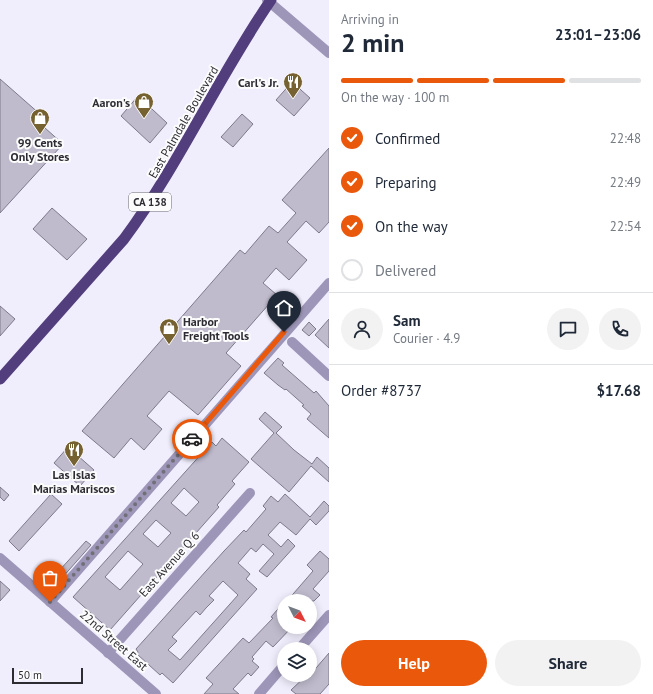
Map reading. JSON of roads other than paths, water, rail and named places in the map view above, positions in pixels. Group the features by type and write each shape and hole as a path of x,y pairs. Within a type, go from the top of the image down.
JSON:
{"highway":[{"name":"East Palmdale Boulevard","path":"0,379 119,245 138,220 164,180 269,1"}],"street":[{"path":"269,1 329,53"},
{"path":"50,602 329,283"},
{"path":"292,342 329,376"},
{"name":"East Avenue Q 6","path":"108,653 250,493"},
{"name":"22nd Street East","path":"0,558 156,694"},
{"path":"304,642 329,615"},
{"path":"258,694 277,673"}],"place":[{"name":"Carl's Jr.","path":"293,99"},
{"name":"Aaron's","path":"144,119"},
{"name":"99 Cents Only Stores","path":"40,135"},
{"name":"Harbor Freight Tools","path":"169,345"},
{"name":"Las Islas Marias Mariscos","path":"74,467"}]}
